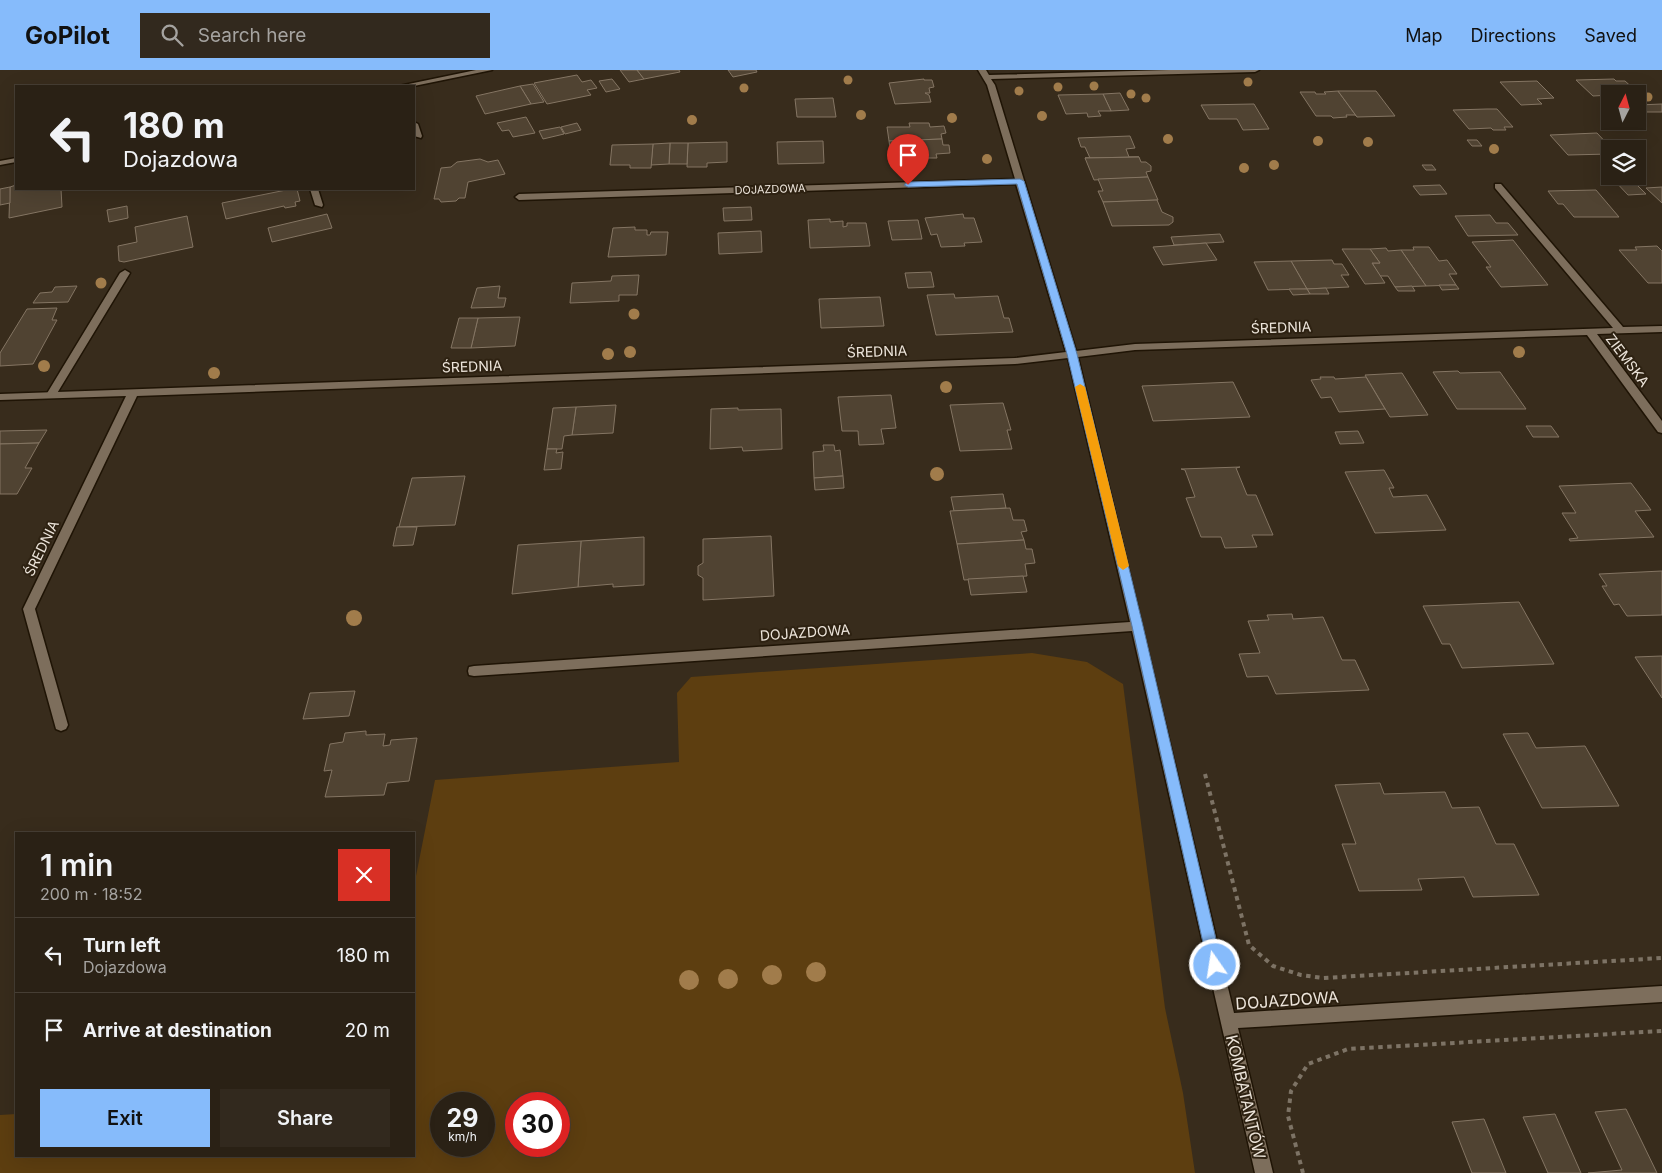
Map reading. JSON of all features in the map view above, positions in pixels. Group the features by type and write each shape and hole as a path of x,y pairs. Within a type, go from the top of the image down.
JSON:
{"street":[{"path":"408,85 488,70"},
{"path":"985,74 1255,70"},
{"name":"DOJAZDOWA","path":"985,74 1020,181 1072,354 1228,1021 1662,994"},
{"path":"415,127 418,136"},
{"path":"0,164 15,160"},
{"name":"DOJAZDOWA","path":"519,197 1020,181"},
{"path":"1498,186 1621,331"},
{"path":"314,190 318,205"},
{"path":"51,395 125,273"},
{"name":"ŚREDNIA","path":"0,397 1015,361 1135,347 1662,329"},
{"name":"ZIEMSKA","path":"1590,332 1662,429"},
{"name":"ŚREDNIA","path":"61,725 29,609 133,393"},
{"name":"DOJAZDOWA","path":"474,671 1137,626"},
{"name":"KOMBATANTÓW","path":"1228,1021 1264,1173"}],"path":[{"path":"1203,767 1249,945 1273,966 1301,975 1323,978 1662,958"},
{"path":"1303,1173 1288,1116 1291,1091 1308,1064 1348,1049 1662,1031"}],"shaded area":[{"path":"1032,653 1087,662 1123,684 1165,1008 1183,1093 1195,1173 0,1173 0,1115 15,1114 15,1157 415,1157 415,881 435,780 679,762 677,693 691,677"}],"building":[{"path":"620,70 637,70 644,79 629,82"},
{"path":"637,70 679,70 680,72 644,79"},
{"path":"728,70 756,70 757,72 733,77"},
{"path":"577,75 582,82 591,80 597,88 587,90 591,95 547,104 534,83"},
{"path":"612,79 620,89 606,92 599,81"},
{"path":"924,79 932,80 934,87 929,88 930,93 925,93 929,95 931,102 895,104 889,83"},
{"path":"1614,79 1616,81 1625,81 1629,85 1601,85 1601,96 1593,96 1576,80"},
{"path":"1537,81 1554,98 1537,99 1542,104 1521,105 1500,82"},
{"path":"533,84 544,102 531,104 520,86"},
{"path":"520,86 531,104 485,114 476,96"},
{"path":"1338,91 1357,117 1355,115 1333,118 1331,116 1316,116 1300,92 1326,94 1324,92"},
{"path":"1338,91 1376,91 1395,116 1357,117"},
{"path":"1120,93 1129,110 1111,111 1103,94"},
{"path":"1103,94 1111,111 1098,111 1101,116 1088,117 1087,113 1066,114 1058,95"},
{"path":"833,98 836,117 797,117 795,99"},
{"path":"1254,104 1269,129 1243,130 1237,119 1209,119 1201,105"},
{"path":"1662,104 1662,112 1646,112 1646,105"},
{"path":"1497,109 1513,127 1504,127 1506,130 1493,130 1491,128 1469,129 1453,110"},
{"path":"526,117 535,133 513,137 509,130 502,131 497,123"},
{"path":"577,123 581,130 565,134 561,127"},
{"path":"909,123 929,123 930,127 944,126 946,133 941,134 942,139 889,141 887,127 910,127"},
{"path":"560,127 564,134 543,139 539,131"},
{"path":"1597,133 1604,140 1601,140 1601,154 1568,155 1550,135"},
{"path":"1130,136 1135,148 1126,149 1129,157 1139,157 1090,158 1085,147 1081,147 1078,138"},
{"path":"942,139 943,145 949,145 950,153 936,154 937,158 916,158 915,155 891,155 889,141"},
{"path":"1467,140 1477,140 1482,146 1472,146"},
{"path":"823,141 824,163 778,164 777,142"},
{"path":"727,142 727,162 707,163 707,167 687,167 688,143"},
{"path":"670,143 688,143 687,164 669,164"},
{"path":"670,143 669,164 651,165 653,144"},
{"path":"653,144 651,168 630,168 630,165 610,165 612,145"},
{"path":"1139,157 1141,162 1146,162 1151,166 1151,171 1146,172 1148,177 1094,180 1085,158"},
{"path":"480,159 488,162 498,160 505,174 468,182 465,198 441,202 439,199 434,199 441,168 451,167 457,162"},
{"path":"1422,165 1432,165 1436,170 1426,170"},
{"path":"1148,177 1158,200 1103,202 1098,191 1103,191 1098,179"},
{"path":"15,185 15,190 61,190 62,207 9,218 10,187"},
{"path":"1440,185 1447,194 1420,195 1413,186"},
{"path":"1619,185 1637,185 1646,194 1628,195"},
{"path":"10,187 10,203 0,205 0,189"},
{"path":"1662,187 1662,203 1646,188"},
{"path":"286,190 297,190 300,201 295,202 296,206 285,208 284,206 226,219 222,203"},
{"path":"1596,190 1619,217 1574,217 1563,204 1558,204 1548,191"},
{"path":"1157,200 1162,212 1173,217 1173,222 1169,225 1112,226 1103,202"},
{"path":"127,206 128,218 109,222 107,210"},
{"path":"751,207 752,220 724,221 723,208"},
{"path":"327,214 332,228 272,242 268,228"},
{"path":"963,214 964,218 974,218 982,242 964,243 965,246 941,247 937,234 931,235 925,218"},
{"path":"1490,215 1496,223 1508,223 1518,235 1468,236 1455,216"},
{"path":"187,216 193,247 124,262 119,261 118,246 137,242 135,227"},
{"path":"830,219 830,222 843,221 843,227 847,226 847,223 866,223 870,246 810,248 808,220"},
{"path":"918,220 922,239 892,240 888,221"},
{"path":"635,227 635,230 647,230 647,235 650,235 651,232 668,232 666,255 608,257 613,228"},
{"path":"761,231 762,252 719,254 718,233"},
{"path":"1220,234 1224,242 1174,245 1171,237"},
{"path":"1513,240 1548,285 1501,287 1486,267 1491,267 1472,242"},
{"path":"1206,243 1217,260 1163,265 1153,247"},
{"path":"1657,246 1662,251 1662,283 1648,283 1619,250 1637,250 1635,247"},
{"path":"1413,247 1429,247 1439,261 1447,260 1457,274 1449,274 1456,285 1426,286 1401,250 1414,250"},
{"path":"1386,248 1388,251 1401,250 1426,286 1395,287 1388,276 1380,276 1372,263 1380,263 1370,249"},
{"path":"1342,249 1370,249 1380,263 1372,263 1385,283 1365,284"},
{"path":"1332,260 1334,264 1342,264 1349,275 1341,275 1349,287 1307,289 1291,261"},
{"path":"1291,261 1307,289 1268,290 1254,262"},
{"path":"931,272 934,287 908,288 905,273"},
{"path":"639,275 637,295 619,295 619,301 570,303 572,283 611,281 612,276"},
{"path":"1439,285 1456,285 1459,289 1442,290"},
{"path":"77,286 68,302 33,303 40,293 52,292 55,287"},
{"path":"500,286 498,298 506,298 504,307 471,308 477,288"},
{"path":"1412,286 1415,291 1398,291 1395,287"},
{"path":"1326,288 1329,294 1310,294 1307,289"},
{"path":"1289,289 1307,289 1310,294 1293,295"},
{"path":"954,294 955,298 998,296 1004,318 1009,318 1013,332 936,335 927,295"},
{"path":"880,297 884,326 821,328 819,299"},
{"path":"57,308 52,320 57,320 33,364 0,366 0,353 27,309"},
{"path":"520,317 515,346 471,348 478,318"},
{"path":"459,318 478,318 471,348 451,348"},
{"path":"1458,371 1460,373 1500,372 1526,409 1457,409 1433,372"},
{"path":"1402,373 1428,415 1390,417 1365,375"},
{"path":"1320,377 1334,377 1335,379 1366,377 1385,409 1339,412 1331,397 1321,398 1311,380 1321,379"},
{"path":"1233,382 1250,417 1153,421 1142,386"},
{"path":"891,395 896,428 881,429 884,444 859,445 858,431 842,431 838,397"},
{"path":"1003,403 1011,430 1007,430 1012,449 960,451 950,405"},
{"path":"616,405 613,433 572,435 576,407"},
{"path":"576,407 572,435 564,436 562,449 547,449 553,408"},
{"path":"738,408 738,410 781,409 782,449 743,451 742,447 710,449 711,409"},
{"path":"1526,426 1551,426 1559,437 1533,437"},
{"path":"47,430 39,443 0,444 0,431"},
{"path":"1358,431 1364,443 1340,444 1335,432"},
{"path":"39,443 25,468 32,468 17,494 0,494 0,444"},
{"path":"823,445 834,445 835,451 840,450 843,476 814,478 813,452 824,451"},
{"path":"547,449 557,449 556,453 563,452 561,469 544,470"},
{"path":"1240,467 1236,468 1247,495 1256,495 1273,535 1252,535 1257,547 1225,548 1221,537 1201,537 1186,498 1195,497 1185,470 1181,469"},
{"path":"1384,470 1394,488 1389,488 1393,497 1427,495 1446,530 1375,533 1345,472"},
{"path":"465,476 455,525 399,527 412,478"},
{"path":"843,476 844,488 815,490 814,478"},
{"path":"1631,483 1651,510 1635,511 1654,537 1570,541 1569,539 1578,538 1562,513 1576,513 1559,486"},
{"path":"1003,494 1006,508 954,511 951,497"},
{"path":"1010,508 1013,520 1024,520 1027,531 1021,532 1024,540 957,544 950,511"},
{"path":"397,527 417,527 413,545 393,546"},
{"path":"771,536 774,596 703,600 703,578 698,575 698,566 703,563 703,539"},
{"path":"644,537 644,585 613,587 613,584 578,587 581,541"},
{"path":"1024,540 1026,549 1032,549 1035,563 1025,564 1027,576 964,580 957,544"},
{"path":"581,541 578,587 512,594 518,545"},
{"path":"1662,571 1662,615 1627,616 1619,604 1614,605 1602,586 1607,586 1599,574"},
{"path":"1023,576 1027,592 971,595 968,579"},
{"path":"1519,602 1554,664 1462,668 1450,644 1442,644 1423,606"},
{"path":"1292,614 1293,619 1323,617 1342,660 1355,660 1369,690 1276,694 1268,676 1247,677 1239,654 1260,653 1248,621 1269,620 1267,615"},
{"path":"1662,656 1662,698 1635,657"},
{"path":"355,691 349,716 303,719 310,693"},
{"path":"366,731 366,735 385,734 383,746 390,745 391,740 417,738 409,781 387,783 384,795 325,797 332,770 324,771 330,744 343,742 345,733"},
{"path":"1528,733 1536,748 1585,746 1619,806 1542,808 1503,734"},
{"path":"1380,783 1384,794 1445,792 1452,808 1479,807 1496,844 1514,844 1539,895 1473,897 1464,877 1418,879 1422,890 1359,891 1342,844 1356,844 1335,785"},
{"path":"1626,1109 1657,1173 1588,1173 1622,1170 1595,1112"},
{"path":"1555,1114 1581,1173 1548,1173 1523,1117"},
{"path":"1484,1119 1506,1173 1472,1173 1452,1122"}],"slow traffic":[{"path":"1080,387 1123,566"}],"route":[{"path":"908,185 1020,181 1072,354 1215,965"}]}
